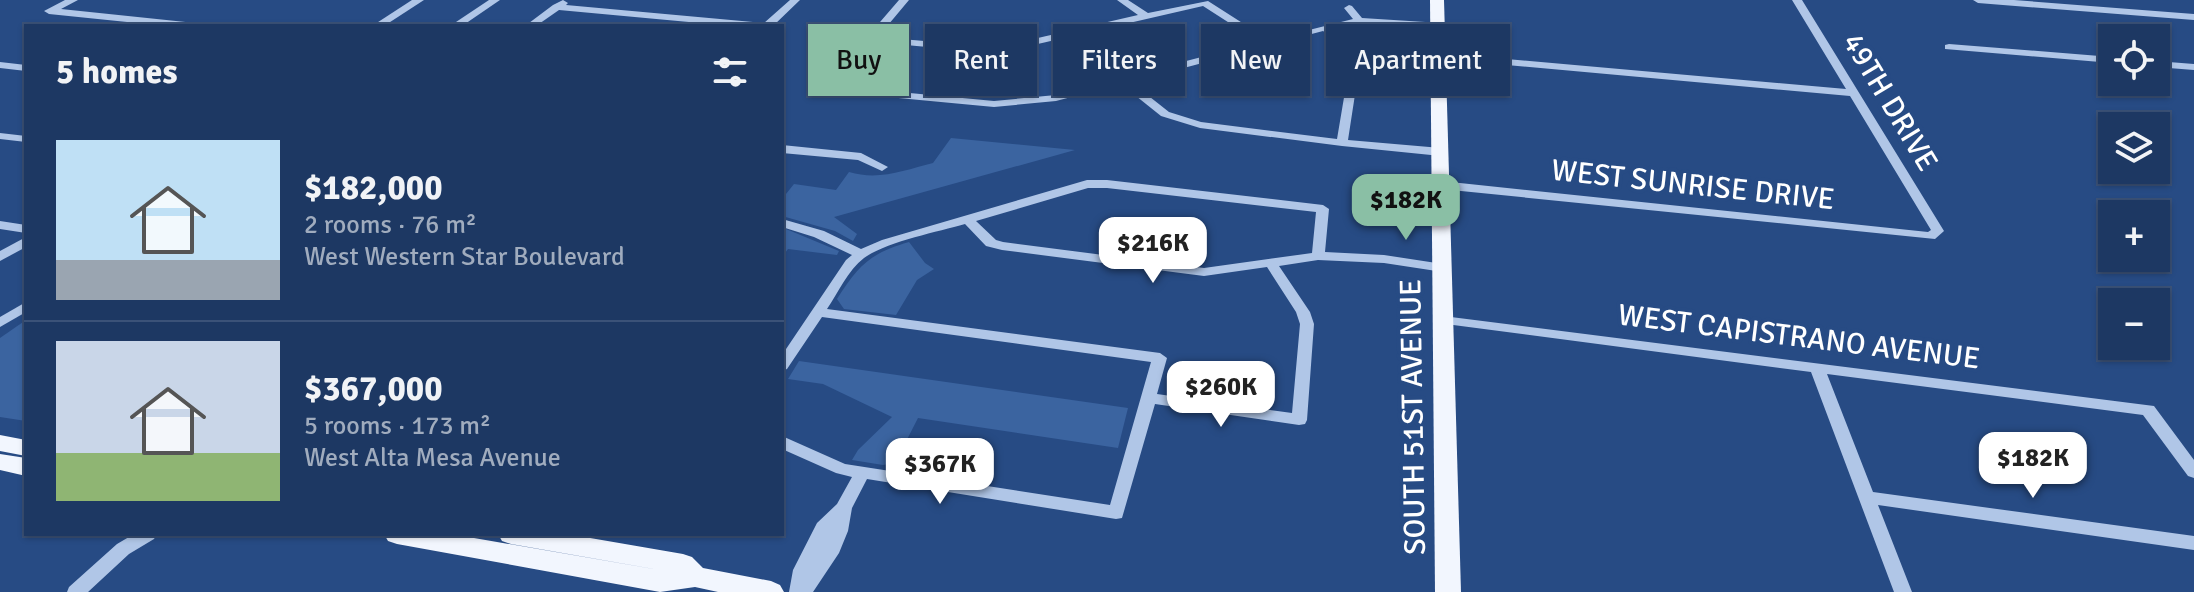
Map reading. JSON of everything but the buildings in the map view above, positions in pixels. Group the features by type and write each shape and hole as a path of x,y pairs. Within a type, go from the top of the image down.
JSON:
{"main road":[{"name":"SOUTH 51ST AVENUE","path":"1437,0 1438,24"},
{"name":"SOUTH 51ST AVENUE","path":"1440,96 1448,592"},
{"path":"0,443 24,448"},
{"path":"0,462 24,467"},
{"path":"408,536 668,583 695,577 771,592"},
{"path":"522,536 683,564 695,577"}],"street":[{"path":"73,0 49,11 176,24"},
{"path":"406,0 418,0"},
{"path":"380,24 418,0"},
{"path":"458,24 495,0"},
{"path":"533,24 566,0"},
{"path":"768,24 795,0"},
{"path":"884,24 904,0"},
{"path":"1122,0 1147,17"},
{"name":"49TH DRIVE","path":"1797,0 1938,231"},
{"path":"1978,0 2194,17"},
{"path":"909,42 982,49 1016,46 1205,3 1238,24"},
{"path":"556,7 744,24"},
{"path":"1349,8 1359,21"},
{"path":"1310,32 1359,21 1418,24"},
{"path":"1325,28 1357,49 1342,143"},
{"path":"1949,47 2098,59"},
{"path":"1510,62 1854,93"},
{"path":"0,65 24,68"},
{"path":"2170,65 2194,67"},
{"path":"905,96 994,104 1063,96"},
{"path":"1142,96 1165,114 1200,125 1441,152"},
{"path":"0,136 24,139"},
{"path":"784,149 861,157 882,167"},
{"path":"784,363 842,274 861,254 1087,184 1323,209 1318,256"},
{"name":"WEST SUNRISE DRIVE","path":"1441,185 1930,236 1938,231"},
{"path":"967,219 991,243 1204,272 1318,256 1366,260 1412,270 1443,268"},
{"path":"784,224 819,234 861,254"},
{"path":"0,225 24,229"},
{"path":"0,257 24,242"},
{"path":"1148,398 1299,420 1307,324 1303,312 1270,262"},
{"path":"0,323 24,307"},
{"path":"784,443 828,464 862,473 1116,513 1160,358 817,312"},
{"name":"WEST CAPISTRANO AVENUE","path":"1443,320 2148,410 2193,469"},
{"path":"1817,368 1903,592"},
{"path":"800,592 819,573 842,526 843,508 862,473"},
{"path":"1867,497 2194,543"},
{"path":"76,592 127,542"}],"shaded area":[{"path":"951,138 1075,150 834,217 857,234 853,241 835,231 784,217 784,196 794,184 836,190 849,172 881,175 933,163"},
{"path":"784,229 839,251 837,255 788,249 784,254"},
{"path":"909,242 925,263 934,269 917,280 896,315 844,309 837,299 859,269 884,251"},
{"path":"24,321 24,421 0,417 0,338"},
{"path":"799,361 1128,408 1118,448 918,418 895,463 883,465 852,460 858,450 892,417 823,384 788,379"}]}
